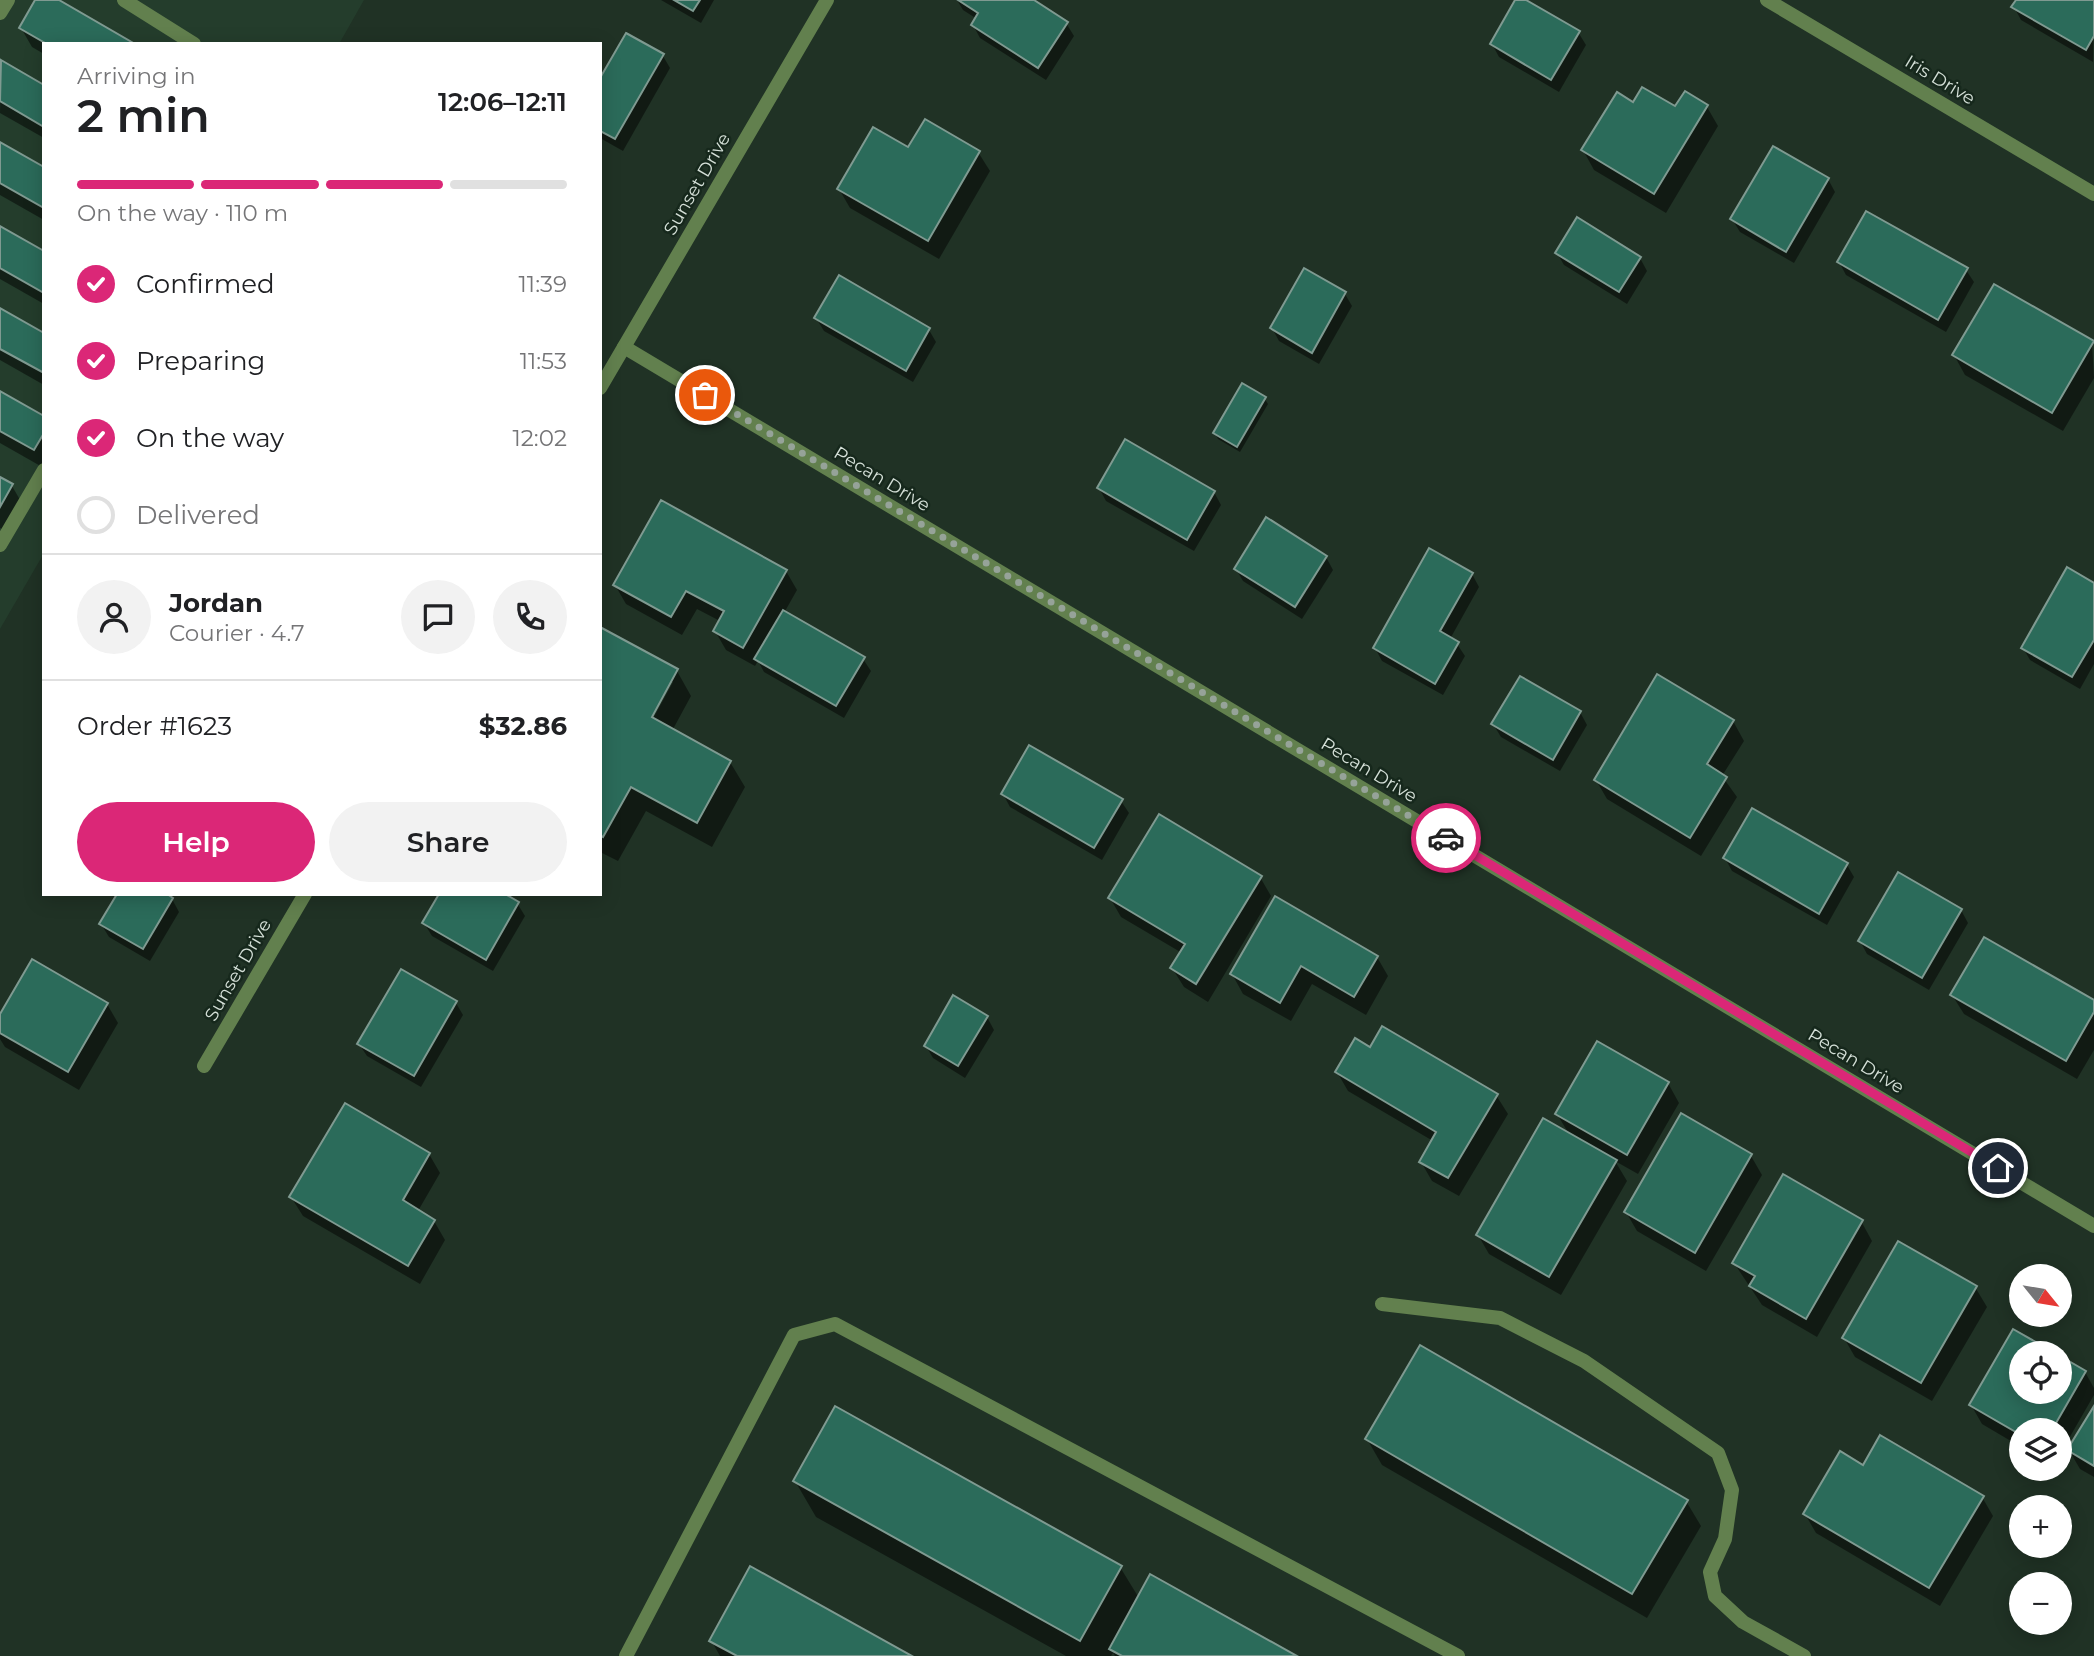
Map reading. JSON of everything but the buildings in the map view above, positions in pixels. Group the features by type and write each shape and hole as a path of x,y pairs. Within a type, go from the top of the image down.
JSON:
{"street":[{"path":"0,13 8,0"},
{"path":"124,0 191,42"},
{"name":"Sunset Drive","path":"602,385 827,0"},
{"name":"Iris Drive","path":"1767,0 2094,194"},
{"name":"Pecan Drive","path":"624,347 2094,1226"},
{"path":"0,545 42,473"},
{"name":"Sunset Drive","path":"205,1066 304,896"},
{"path":"1382,1304 1500,1318 1584,1361 1718,1453 1732,1490 1725,1539 1710,1572 1716,1596 1743,1622 1804,1656"},
{"path":"626,1656 794,1335 835,1324 1458,1656"}],"shaded area":[{"path":"0,0 364,0 340,42 42,42 42,556 0,629"}],"way so far":[{"path":"705,395 1446,838"}],"route":[{"path":"1446,838 1998,1168"}]}
